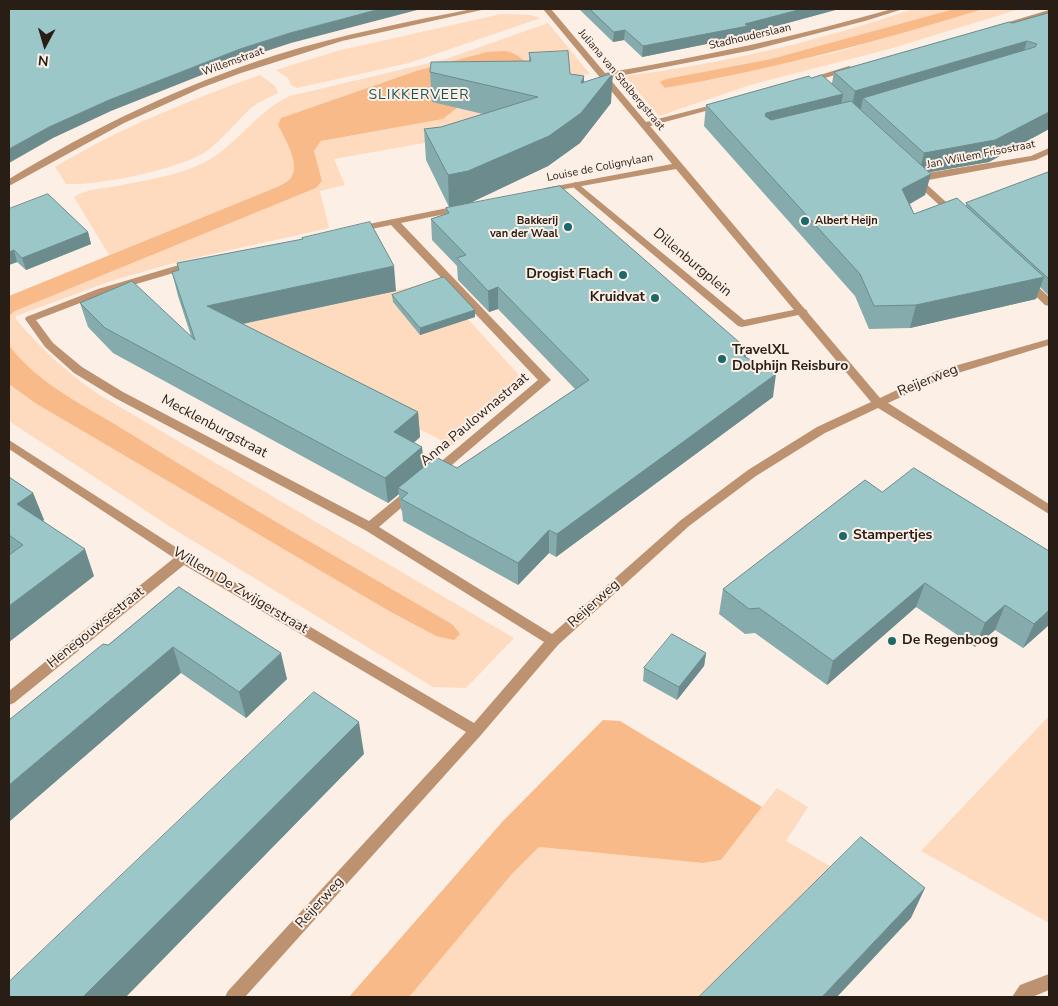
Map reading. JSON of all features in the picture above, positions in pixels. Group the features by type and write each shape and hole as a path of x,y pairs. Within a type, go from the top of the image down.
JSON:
{"street":[{"name":"Willemstraat","path":"9,183 106,128 187,91 318,45 482,9"},
{"name":"Juliana van Stolbergstraat","path":"547,9 678,166"},
{"name":"Stadhouderslaan","path":"604,76 691,62 788,41 899,9"},
{"path":"982,31 1049,10"},
{"path":"808,82 857,66"},
{"path":"644,125 727,102"},
{"name":"Jan Willem Frisostraat","path":"965,224 912,176 1033,158 1049,151"},
{"path":"678,166 803,311 877,402 1049,510"},
{"name":"Louise de Colignylaan","path":"537,193 678,166"},
{"name":"Dillenburgplein","path":"576,185 742,324 803,311"},
{"path":"345,231 470,206"},
{"name":"Anna Paulownastraat","path":"370,527 545,380 393,221"},
{"name":"Mecklenburgstraat","path":"203,261 102,291 30,319 49,345 78,370 120,395 370,527 553,641"},
{"path":"1021,277 1049,303"},
{"name":"Reijerweg","path":"234,997 476,731 553,641 685,523 752,473 821,430 877,402 941,374 1049,342"},
{"name":"Willem De Zwijgerstraat","path":"9,444 183,558 476,731"},
{"name":"Henegouwsestraat","path":"9,699 183,558"},
{"path":"1021,997 1026,991 1049,982"}],"shaded area":[{"path":"913,9 954,9 771,59 666,79 661,82 665,88 834,53 983,9 1020,9 889,49 750,85 659,116 625,76 698,65 770,50 878,21"},
{"path":"954,9 983,9 904,33 785,63 665,88 660,82 666,79 771,59"},
{"path":"501,14 530,15 541,18 409,63 297,88 291,85 288,78 276,70 337,51"},
{"path":"548,23 590,74 540,80 416,71 282,118 278,125 288,144 294,166 289,180 277,187 109,255 74,197 101,188 150,180 203,163 226,148 266,111 290,96 446,59"},
{"path":"505,51 521,58 540,80 467,90 457,108 443,119 321,141 314,151 322,181 316,188 15,311 9,316 9,296 277,187 290,179 293,173 293,159 278,125 281,118 416,71 487,52"},
{"path":"260,75 275,86 278,93 251,108 213,146 195,158 138,175 80,184 66,184 55,167 104,140 155,116"},
{"path":"457,108 530,120 424,143 334,159 345,185 320,191 329,228 177,262 111,281 16,316 16,319 54,359 98,394 514,638 466,688 433,687 172,528 9,421 9,384 35,403 389,611 436,636 452,624 210,483 50,384 21,359 9,345 9,316 15,311 316,188 322,181 314,151 321,141 443,119"},
{"path":"429,283 465,316 518,374 517,386 498,406 452,446 225,328"},
{"path":"9,345 35,372 66,395 250,507 452,624 460,634 454,640 436,636 389,611 35,403 9,384"},
{"path":"1049,716 1049,923 921,851"},
{"path":"603,720 620,721 762,807 721,860 703,863 539,847 512,874 409,997 349,997 503,821"},
{"path":"777,788 808,807 786,841 844,874 712,997 409,997 512,874 539,847 703,863 721,860"}],"building":[{"path":"9,9 380,9 290,33 240,49 109,100 49,127 9,149"},
{"path":"590,9 802,9 745,24 748,26 643,46 625,30 614,32"},
{"path":"1049,13 1049,112 995,140 924,153 863,98 1035,47 1037,44 1027,41 855,91 834,72 1009,22 1012,23"},
{"path":"568,51 570,74 584,76 581,83 613,73 581,113 549,136 468,171 448,175 424,129 441,127 538,97 430,72 431,62 531,61 529,53"},
{"path":"822,75 843,94 766,113 765,116 771,120 851,101 931,174 902,189 914,214 957,198 1044,277 916,305 874,306 860,274 706,105 809,76 811,78"},
{"path":"1049,172 1049,279 966,203"},
{"path":"560,186 747,349 740,354 776,374 557,534 549,530 518,563 401,499 408,493 398,488 436,457 457,468 589,380 498,287 488,291 457,258 466,255 431,219 449,213 446,208"},
{"path":"48,194 88,232 22,258 14,250 9,252 9,209"},
{"path":"370,222 394,266 207,306 418,412 394,432 422,447 385,478 105,328 80,303 132,281 195,340 172,272 179,270 177,263 303,239"},
{"path":"444,277 475,310 420,328 392,295"},
{"path":"914,468 1049,551 1049,610 1034,624 1005,605 985,623 925,583 833,661 759,608 749,609 723,589 865,480 882,492"},
{"path":"9,477 33,493 17,504 85,549 9,606 9,555 23,545 9,535"},
{"path":"179,587 281,653 239,692 173,647 9,785 9,720 103,644 108,645"},
{"path":"672,634 706,653 679,687 644,668"},
{"path":"314,692 359,722 83,997 9,997 9,982"},
{"path":"861,837 925,888 822,997 699,997"}],"place":[{"name":"Albert Heijn","path":"805,221"},
{"name":"Bakkerij van der Waal","path":"568,227"},
{"name":"Drogist Flach","path":"623,275"},
{"name":"Kruidvat","path":"655,298"},
{"name":"TravelXL Dolphijn Reisburo","path":"722,359"},
{"name":"Stampertjes","path":"843,536"},
{"name":"De Regenboog","path":"892,641"}],"district":[{"name":"SLIKKERVEER","path":"419,96"}]}
